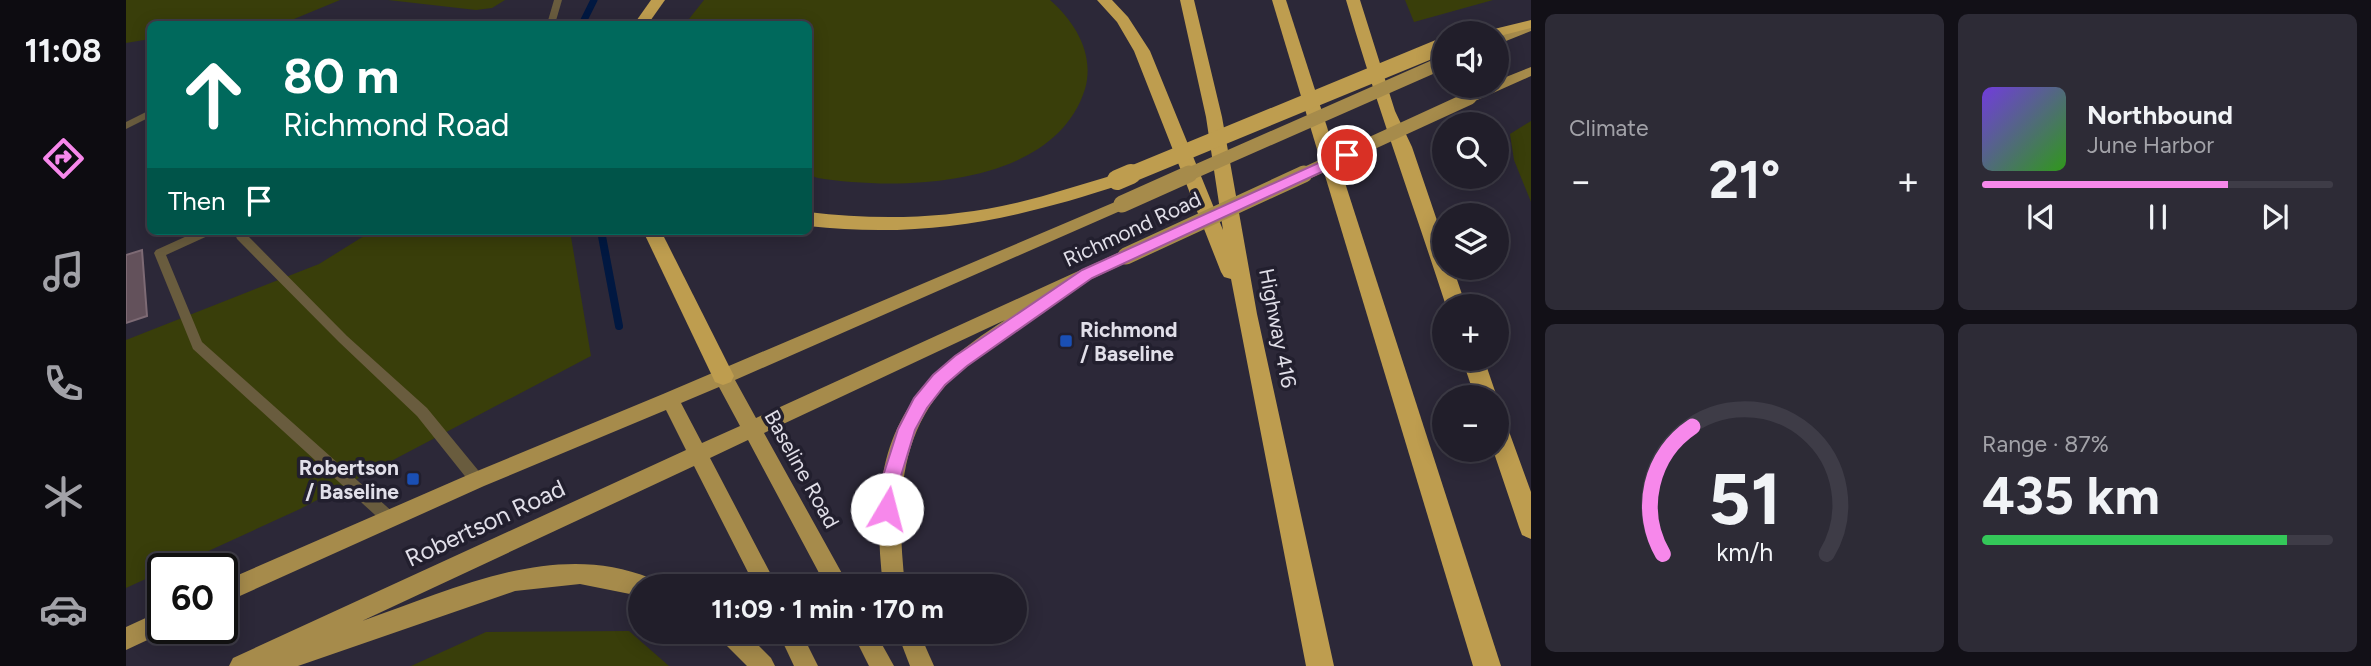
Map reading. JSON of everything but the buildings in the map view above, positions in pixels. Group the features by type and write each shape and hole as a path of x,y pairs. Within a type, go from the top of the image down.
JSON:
{"highway":[{"path":"644,21 658,0"},
{"path":"1104,0 1123,20 1142,51 1167,107 1247,314"},
{"name":"Highway 416","path":"1187,0 1214,117 1247,314 1320,666"},
{"path":"1279,0 1487,666"},
{"path":"1353,0 1387,111 1452,294"},
{"path":"1509,30 1531,26"},
{"path":"812,220 844,224 921,226 1016,210 1117,180 1432,56"},
{"path":"654,235 723,376"},
{"path":"1508,462 1531,527"}],"main road":[{"path":"1509,35 1531,26"},
{"name":"Richmond Road","path":"723,376 1122,204 1432,57"},
{"name":"Richmond Road","path":"752,430 1531,71"},
{"path":"892,574 886,527 888,491 907,429 920,403 939,380 961,361 1087,274"},
{"name":"Robertson Road","path":"238,586 477,480 723,376"},
{"name":"Baseline Road","path":"723,376 831,574"},
{"path":"670,400 760,574"},
{"name":"Robertson Road","path":"241,666 697,453 752,430"},
{"path":"263,666 515,580 580,573 628,583"},
{"path":"126,639 147,629"},
{"path":"741,644 763,666"},
{"path":"795,644 806,666"},
{"path":"870,644 882,666"},
{"path":"913,644 922,666"}],"lane":[{"path":"552,21 558,0"},
{"path":"126,126 147,115"},
{"path":"199,235 160,253 197,345 390,519"},
{"path":"241,235 342,339 422,412 477,480"}],"green space":[{"path":"126,0 340,0 289,21 147,21 147,40 126,43"},
{"path":"388,0 505,0 492,8 476,10"},
{"path":"704,0 1050,0 1067,18 1081,40 1087,63 1085,89 1068,122 1042,146 1009,164 971,176 930,182 890,184 818,178 812,176 812,21 687,21"},
{"path":"1405,0 1493,0 1414,22"},
{"path":"1531,121 1531,202 1514,160 1510,134"},
{"path":"366,235 571,235 591,356 300,509 204,553 147,553 147,578 126,588 126,340 319,264"},
{"path":"628,631 628,644 644,644 669,666 411,666 486,632"}],"waterway":[{"path":"584,21 594,0"},
{"path":"602,235 619,326"}],"place":[{"name":"Richmond / Baseline","path":"1066,341"},
{"name":"Robertson / Baseline","path":"413,479"}],"route":[{"path":"887,509 888,491 907,429 920,403 939,380 961,361 1087,274 1347,155"}]}
